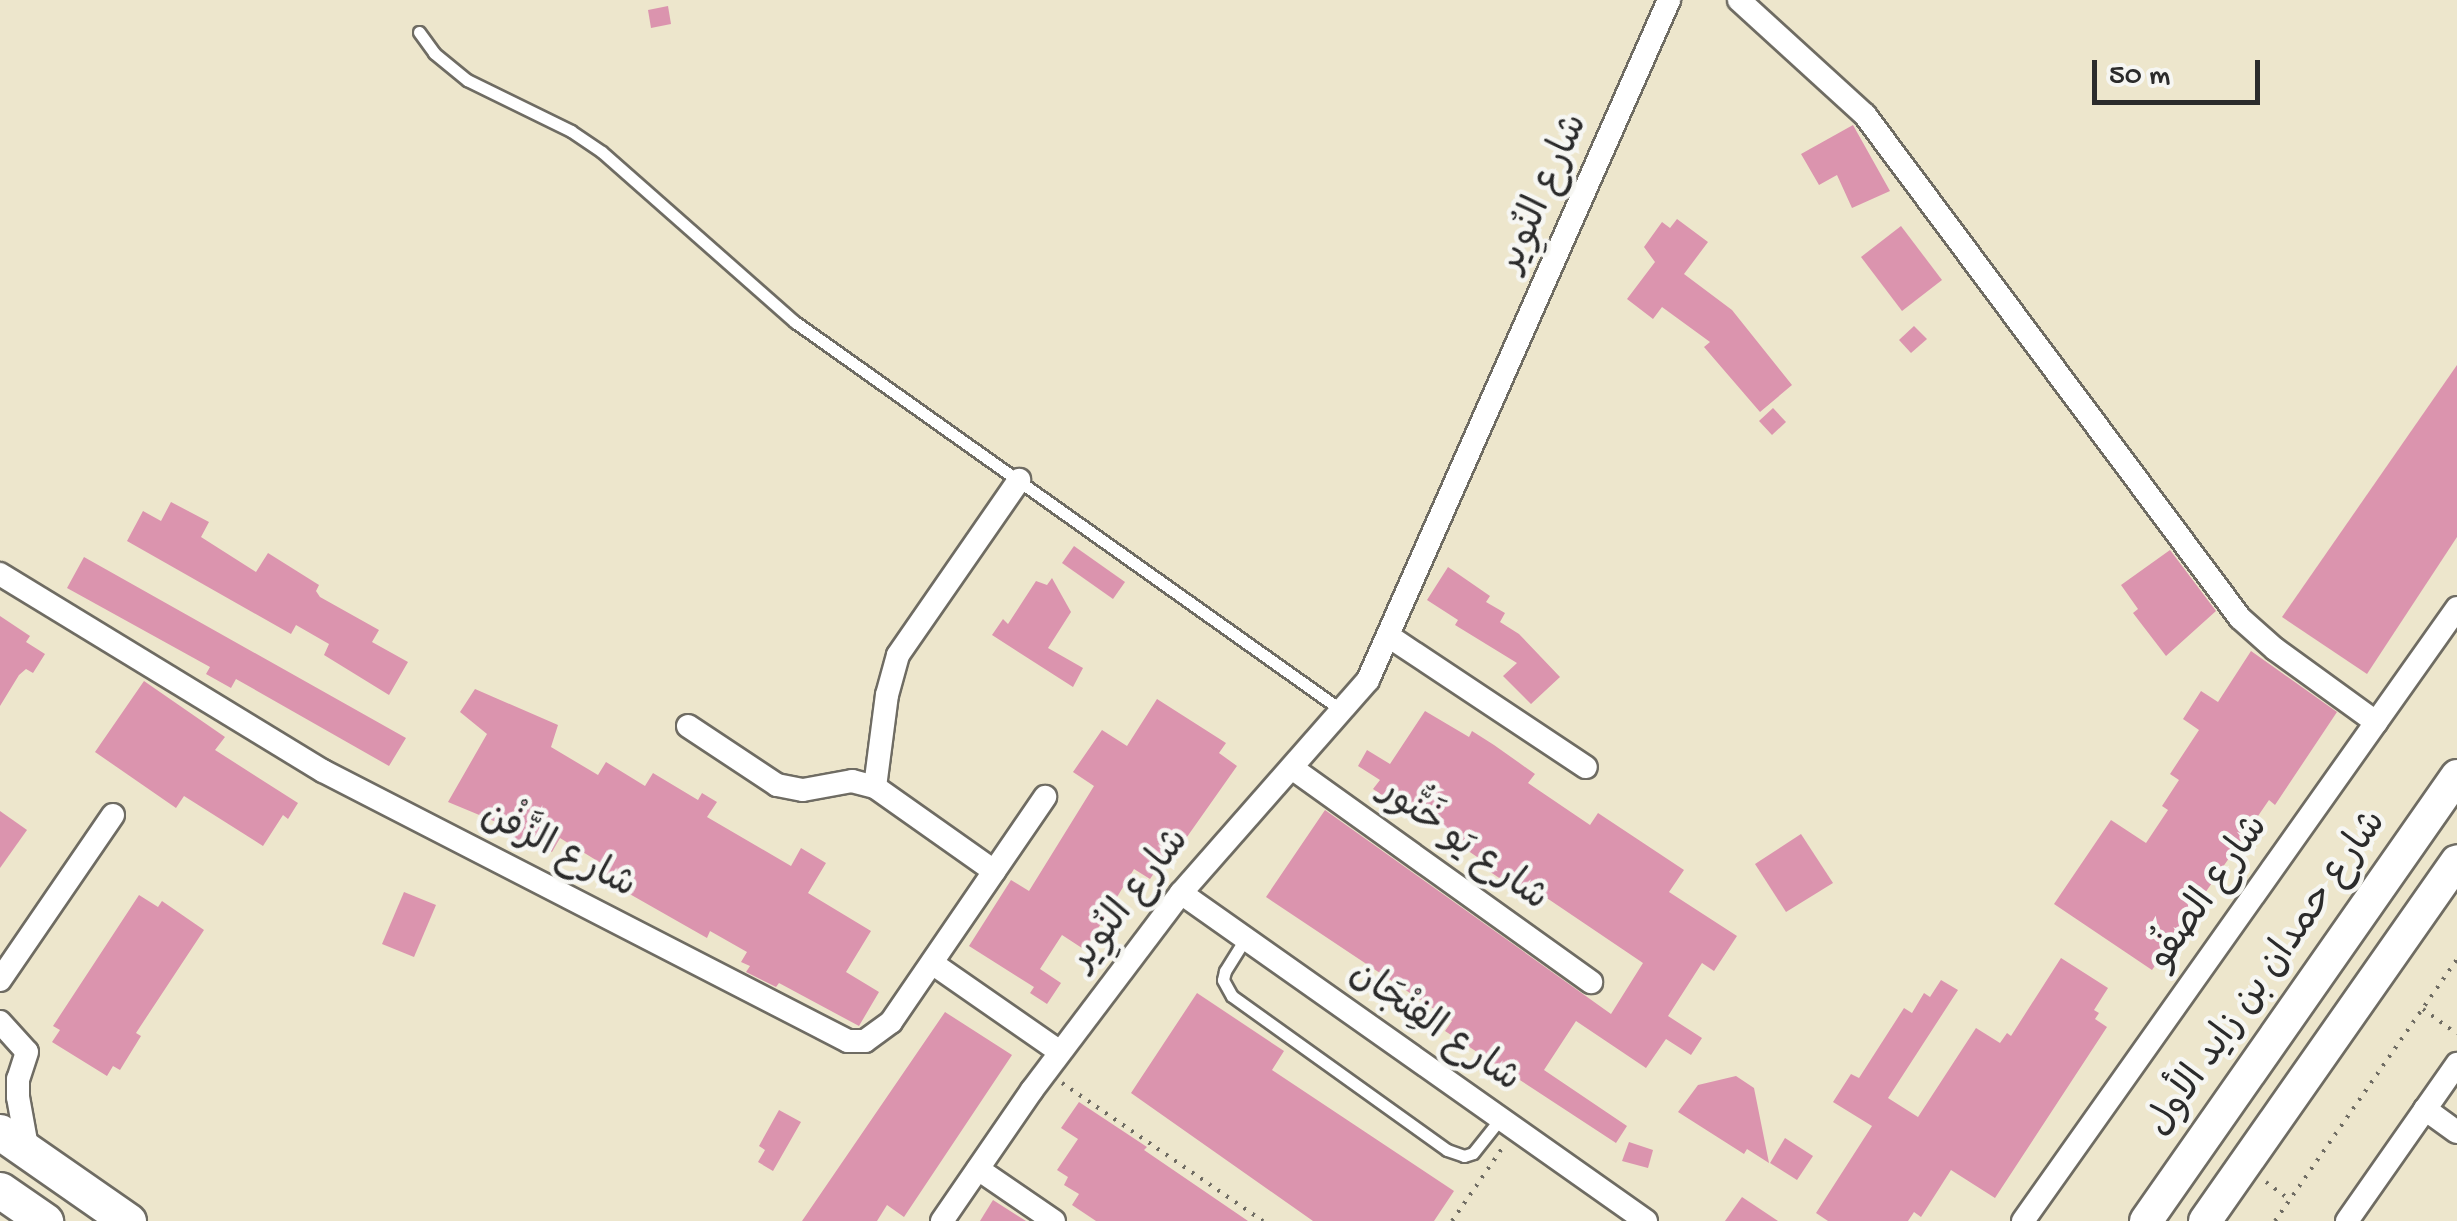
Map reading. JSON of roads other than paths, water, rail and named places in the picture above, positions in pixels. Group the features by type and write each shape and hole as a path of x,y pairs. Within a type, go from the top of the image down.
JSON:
{"main road":[{"name":"شارع حمدان بن زايد الأول","path":"2146,1221 2457,776"},
{"path":"2205,1221 2457,861"},
{"path":"14,1142 128,1221"},
{"path":"0,1190 46,1221"}],"street":[{"name":"شارع النُوِير","path":"942,1221 1060,1052 1180,893 1344,712 1368,680 1669,0"},
{"path":"1739,0 1865,116 2240,618 2275,650 2376,722"},
{"path":"876,786 886,695 898,656 1019,480"},
{"name":"شارع الزَّفْن","path":"0,574 323,771 833,1035 865,1041 879,1034 932,962"},
{"name":"شارع الصفُو","path":"2022,1221 2457,608"},
{"path":"1390,636 1586,767"},
{"path":"688,726 778,785 803,790 852,781 876,786 994,871"},
{"name":"شارع يَو خَنُّور","path":"1292,768 1591,982"},
{"path":"1045,797 932,962 1060,1052"},
{"path":"0,980 113,815"},
{"name":"شارع الفِنْجَان","path":"1180,893 1646,1221"},
{"path":"0,1022 28,1052 9,1083 14,1142"},
{"path":"2347,1221 2457,1064"},
{"path":"2425,1110 2457,1132"},
{"path":"978,1169 1054,1221"}],"lane":[{"path":"419,32 434,52 467,80 571,131 602,152 795,322 1344,712"},
{"path":"1245,939 1225,970 1223,980 1232,996 1447,1150 1464,1156 1474,1153 1508,1124"}]}
